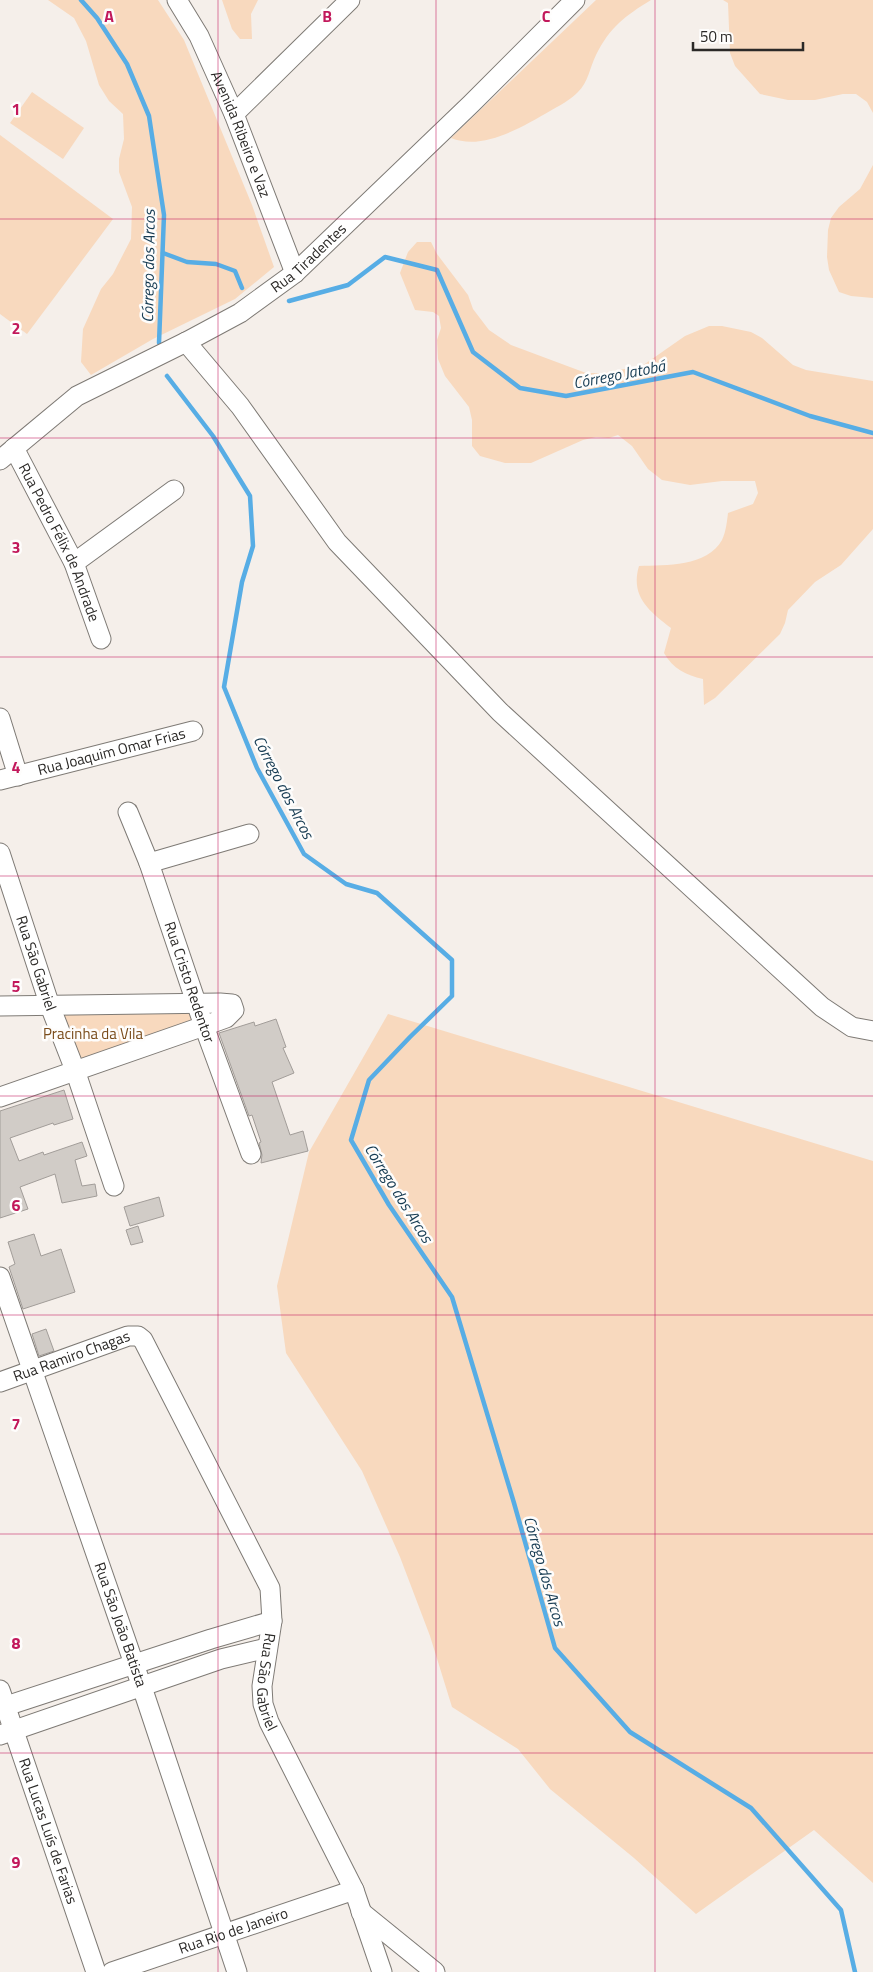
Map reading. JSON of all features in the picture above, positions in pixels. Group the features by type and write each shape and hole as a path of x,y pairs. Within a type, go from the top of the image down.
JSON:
{"street":[{"name":"Avenida Ribeiro e Vaz","path":"177,0 199,36 234,114 295,273"},
{"path":"234,114 350,0"},
{"name":"Rua Tiradentes","path":"0,460 77,396 240,313 295,273 471,104 575,0"},
{"path":"186,342 240,406 337,542 500,712 822,1007 852,1027 873,1032"},
{"name":"Rua Pedro Félix de Andrade","path":"14,448 74,563 101,639"},
{"path":"74,563 174,490"},
{"path":"0,718 9,778"},
{"name":"Rua Joaquim Omar Frias","path":"9,778 193,732"},
{"name":"Rua Cristo Redentor","path":"128,812 251,1154"},
{"path":"148,864 249,834"},
{"name":"Rua São Gabriel","path":"0,852 50,1006 75,1070 114,1186"},
{"path":"0,1006 197,1003 229,1003 234,1006 234,1010 226,1018 0,1096"},
{"name":"Rua São João Batista","path":"0,1277 135,1665 238,1972"},
{"name":"Rua Ramiro Chagas","path":"0,1382 128,1336 138,1336 143,1340"},
{"name":"Rua São Gabriel","path":"143,1340 270,1588 272,1621 262,1686 269,1722 354,1890 382,1972"},
{"path":"2,1701 135,1665 211,1639 272,1621"},
{"path":"6,1733 221,1659 267,1648"},
{"name":"Rua Lucas Luís de Farias","path":"2,1701 6,1733 96,1972"},
{"name":"Rua Rio de Janeiro","path":"112,1972 354,1890"},
{"path":"361,1912 435,1972"}],"green space":[{"path":"48,0 158,0 184,40 252,205 274,267 235,299 153,339 91,375 81,362 83,329 101,289 113,274 131,239 132,207 119,172 119,159 124,139 123,114 109,101 99,85 86,41 74,18"},
{"path":"222,0 258,0 251,14 252,39 240,39 232,29"},
{"path":"596,0 651,0 633,11 607,37 596,55 584,84 568,100 527,124 502,135 476,142 451,138"},
{"path":"723,0 873,0 873,113 867,102 856,94 843,94 815,100 788,100 760,94 735,66 730,53 728,3"},
{"path":"32,92 84,128 63,159 10,123"},
{"path":"0,135 113,219 27,334 0,314"},
{"path":"873,165 873,298 851,296 839,292 829,270 827,257 828,230 831,218 839,207 860,189"},
{"path":"417,242 431,242 437,254 468,295 473,309 489,330 511,345 586,373 601,373 642,366 685,336 709,326 722,326 751,332 762,338 793,365 806,370 873,381 873,529 841,565 815,582 788,610 780,634 715,698 704,705 703,679 691,676 680,670 664,653 671,628 643,602 637,586 639,566 685,563 696,560 715,549 722,540 728,513 753,504 758,493 755,481 722,481 690,485 662,480 648,469 632,446 618,435 609,438 596,437 583,440 531,463 505,463 480,456 472,446 472,420 469,407 445,376 438,359 437,340 441,328 439,316 433,312 415,310 400,273 408,252"},
{"name":"Pracinha da Vila","path":"194,1008 197,1023 78,1063 61,1011"},
{"path":"388,1014 873,1161 873,1883 814,1830 696,1914 634,1858 550,1789 518,1749 452,1707 430,1636 400,1557 362,1471 286,1353 277,1286 309,1152"}],"building":[{"path":"276,1019 286,1047 283,1048 294,1073 272,1082 290,1135 303,1131 308,1151 261,1163 262,1155 259,1143 261,1142 252,1115 249,1116 219,1033 254,1022 255,1026"},
{"path":"64,1090 73,1119 54,1125 53,1123 10,1138 19,1161 43,1152 44,1155 82,1142 87,1156 75,1160 82,1186 95,1184 97,1196 62,1203 55,1174 20,1187 28,1209 0,1218 0,1111"},
{"path":"159,1197 164,1216 130,1226 124,1207"},
{"path":"138,1226 143,1242 131,1245 126,1230"},
{"path":"34,1234 41,1256 61,1249 75,1292 23,1309 9,1267 15,1264 8,1242"},
{"path":"46,1329 54,1351 39,1356 32,1334"}],"waterway":[{"name":"Córrego dos Arcos","path":"81,0 97,18 127,64 149,116 164,215 159,343"},
{"name":"Córrego Jatobá","path":"163,253 187,262 216,264 235,271 242,288"},
{"name":"Córrego Jatobá","path":"289,301 348,285 385,257 437,270 473,352 520,388 566,396 693,372 810,416 873,433"},
{"name":"Córrego dos Arcos","path":"167,376 213,436 250,496 253,546 242,582 224,687 257,768 304,854 346,884 377,893 452,960 452,996 369,1080 351,1140 389,1205 452,1297 555,1648 630,1732 751,1808 841,1910 855,1972"}]}
